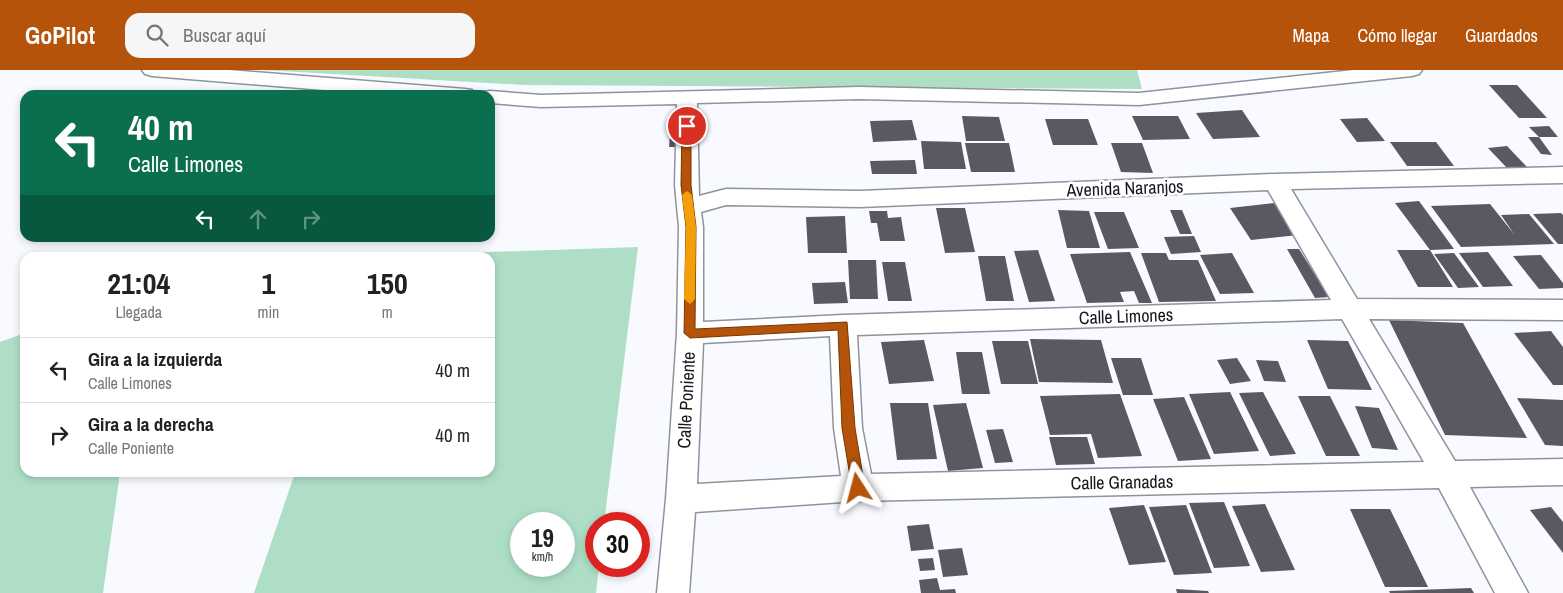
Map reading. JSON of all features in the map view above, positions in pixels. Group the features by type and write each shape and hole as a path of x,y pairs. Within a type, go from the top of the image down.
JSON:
{"street":[{"path":"152,70 402,90"},
{"path":"495,97 541,101 859,93 1139,99 1412,70"},
{"name":"Calle Poniente","path":"673,593 681,499 690,333 691,227 686,185 688,97"},
{"name":"Avenida Naranjos","path":"689,207 726,197 860,199 1275,182 1563,176"},
{"path":"1275,182 1447,474 1512,593"},
{"name":"Calle Limones","path":"690,333 843,325 1350,309 1563,310"},
{"path":"843,325 848,428 858,488"},
{"name":"Calle Granadas","path":"681,499 858,488 1563,472"}],"green space":[{"path":"263,70 1137,70 1142,89 525,85"},
{"path":"638,247 605,512 585,512 585,577 598,577 596,593 254,593 294,477 495,477 495,252 490,252"},
{"path":"20,335 20,477 119,477 103,593 0,593 0,342"}],"building":[{"path":"1489,85 1517,85 1547,118 1519,118"},
{"path":"1242,110 1260,137 1213,139 1196,113"},
{"path":"962,116 999,117 1005,141 966,141"},
{"path":"1132,116 1178,116 1190,139 1143,140"},
{"path":"1367,118 1385,141 1357,142 1340,119"},
{"path":"1045,119 1088,119 1098,145 1053,145"},
{"path":"912,120 917,140 873,142 870,121"},
{"path":"1549,126 1558,137 1539,137 1529,127"},
{"path":"670,135 684,135 683,147 669,147"},
{"path":"1528,137 1539,137 1552,155 1541,154"},
{"path":"921,141 961,142 966,169 924,169"},
{"path":"1390,142 1436,142 1454,166 1407,166"},
{"path":"965,143 1009,143 1015,172 971,172"},
{"path":"1111,143 1142,143 1153,173 1121,172"},
{"path":"1507,146 1527,167 1507,168 1488,148"},
{"path":"915,160 917,174 872,174 870,161"},
{"path":"1419,201 1454,249 1430,250 1395,203"},
{"path":"1275,203 1298,235 1251,240 1230,208"},
{"path":"1490,204 1514,234 1501,215 1529,214 1554,244 1461,247 1431,206"},
{"path":"936,208 965,208 975,252 945,253"},
{"path":"1058,210 1089,211 1100,248 1067,248"},
{"path":"1170,210 1182,210 1192,234 1180,234"},
{"path":"869,211 887,211 888,218 901,217 905,241 880,241 877,223 871,223"},
{"path":"1094,212 1124,212 1139,248 1108,249"},
{"path":"1561,213 1563,215 1563,244 1558,244 1533,214"},
{"path":"845,216 847,253 808,253 806,217"},
{"path":"1194,236 1201,252 1171,254 1164,237"},
{"path":"1287,249 1299,249 1329,297 1315,298"},
{"path":"1038,250 1055,301 1029,302 1014,251"},
{"path":"1397,250 1430,250 1453,287 1418,287"},
{"path":"1130,252 1152,303 1139,303 1134,291 1120,292 1124,302 1087,303 1070,254"},
{"path":"1488,252 1513,286 1483,287 1459,253"},
{"path":"1141,253 1166,253 1169,260 1198,260 1216,301 1159,302"},
{"path":"1232,253 1254,293 1220,294 1200,255"},
{"path":"1454,253 1479,287 1458,288 1434,254"},
{"path":"1541,255 1563,283 1563,288 1539,289 1513,256"},
{"path":"978,256 1005,256 1014,301 986,301"},
{"path":"848,260 876,260 878,299 850,299"},
{"path":"882,262 905,262 912,301 888,301"},
{"path":"845,282 848,303 814,304 812,283"},
{"path":"1389,320 1463,323 1527,438 1445,435"},
{"path":"1551,331 1563,347 1563,385 1553,385 1514,333"},
{"path":"1030,339 1101,340 1113,383 1039,382"},
{"path":"924,340 934,381 889,384 881,342"},
{"path":"1307,340 1348,341 1372,390 1328,389"},
{"path":"992,341 1028,341 1038,384 1001,384"},
{"path":"956,352 982,352 990,394 962,394"},
{"path":"1111,358 1141,358 1153,395 1123,395"},
{"path":"1237,358 1251,381 1230,384 1217,360"},
{"path":"1256,360 1278,361 1286,382 1264,381"},
{"path":"1230,392 1259,451 1214,454 1189,394"},
{"path":"1263,392 1296,454 1270,456 1239,393"},
{"path":"1120,394 1142,456 1098,458 1091,434 1050,435 1040,396"},
{"path":"1298,396 1330,396 1360,456 1326,456"},
{"path":"1184,397 1211,459 1178,461 1153,399"},
{"path":"1517,398 1563,400 1563,446 1545,445"},
{"path":"890,403 928,403 937,459 897,460"},
{"path":"966,403 983,468 948,471 933,405"},
{"path":"1355,406 1379,408 1398,450 1372,448"},
{"path":"1003,429 1013,462 995,463 986,430"},
{"path":"1049,437 1087,437 1095,464 1056,465"},
{"path":"1224,502 1250,566 1214,568 1189,503"},
{"path":"1265,504 1295,570 1261,572 1232,506"},
{"path":"1144,505 1166,562 1129,565 1109,508"},
{"path":"1186,505 1212,573 1174,575 1149,507"},
{"path":"1551,507 1563,522 1563,553 1530,510"},
{"path":"1350,509 1390,509 1428,587 1385,587"},
{"path":"929,524 934,549 911,551 907,526"},
{"path":"962,548 968,575 943,577 938,550"},
{"path":"933,558 935,570 920,571 918,559"},
{"path":"937,578 940,590 955,589 956,593 921,593 919,580"},
{"path":"1471,588 1474,593 1390,593 1389,591"},
{"path":"1176,589 1208,591 1209,593 1177,593"}],"slow traffic":[{"path":"687,195 691,227 690,299"}],"route":[{"path":"687,126 686,185 691,227 690,333 843,325 848,428 858,488"}]}
